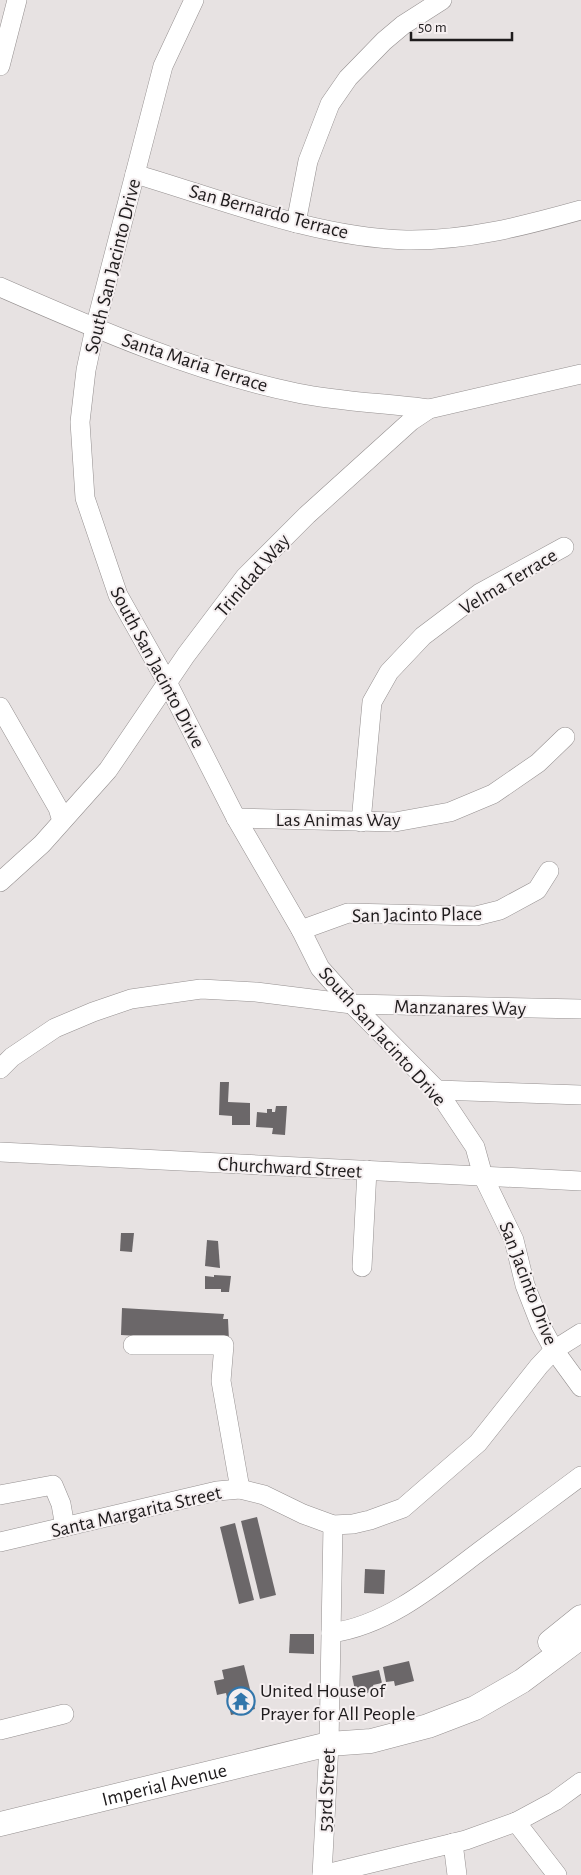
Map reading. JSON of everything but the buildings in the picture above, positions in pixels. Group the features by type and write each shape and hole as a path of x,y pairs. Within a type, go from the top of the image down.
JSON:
{"main road":[{"name":"Imperial Avenue","path":"0,1824 329,1744 367,1728 470,1698 495,1683 581,1617"},
{"name":"Imperial Avenue","path":"329,1744 371,1741 428,1726 475,1708 522,1681 581,1637"}],"street":[{"path":"0,66 17,0"},
{"name":"South San Jacinto Drive","path":"194,0 163,66 95,328 86,370 80,422 85,498 118,595 168,684 236,818 301,930 320,968 352,1004 437,1090 475,1147 482,1176"},
{"path":"296,223 308,161 330,104 348,78 384,41 410,20 442,0"},
{"name":"San Bernardo Terrace","path":"135,174 296,223 352,235 407,240 465,237 521,227 581,210"},
{"name":"Santa Maria Terrace","path":"0,287 95,328 223,375 330,399 429,409"},
{"name":"Trinidad Way","path":"0,882 42,844 108,770 186,655 245,577 307,515 411,421 429,409 581,374"},
{"name":"Velma Terrace","path":"361,822 372,702 389,672 423,636 480,593 564,547"},
{"path":"0,707 58,808 62,820"},
{"name":"Las Animas Way","path":"236,818 395,822 450,812 493,794 538,764 565,737"},
{"name":"San Jacinto Place","path":"301,930 348,913 476,916 500,910 537,890 549,871"},
{"name":"Manzanares Way","path":"0,1069 12,1058 55,1028 93,1012 131,999 201,989 256,992 352,1004 581,1008"},
{"path":"437,1090 581,1095"},
{"name":"Churchward Street","path":"0,1152 581,1181"},
{"path":"362,1267 366,1170"},
{"name":"San Jacinto Drive","path":"482,1176 514,1240 525,1285 541,1326 554,1350 581,1387"},
{"name":"Santa Margarita Street","path":"0,1542 217,1491 240,1489 264,1495 303,1514 333,1525 353,1524 370,1520 402,1508 478,1443 554,1350 581,1334"},
{"path":"133,1345 224,1345 221,1381 240,1489"},
{"path":"331,1633 352,1630 376,1620 421,1596 581,1476"},
{"path":"0,1495 53,1485 61,1504 65,1527"},
{"name":"53rd Street","path":"322,1875 329,1744 333,1525"},
{"path":"0,1730 64,1714"},
{"path":"322,1875 453,1843 516,1822 555,1801 581,1782"},
{"path":"516,1822 557,1875"},
{"path":"453,1843 457,1875"}],"place":[{"name":"United House of Prayer for All People","path":"241,1701"}]}
